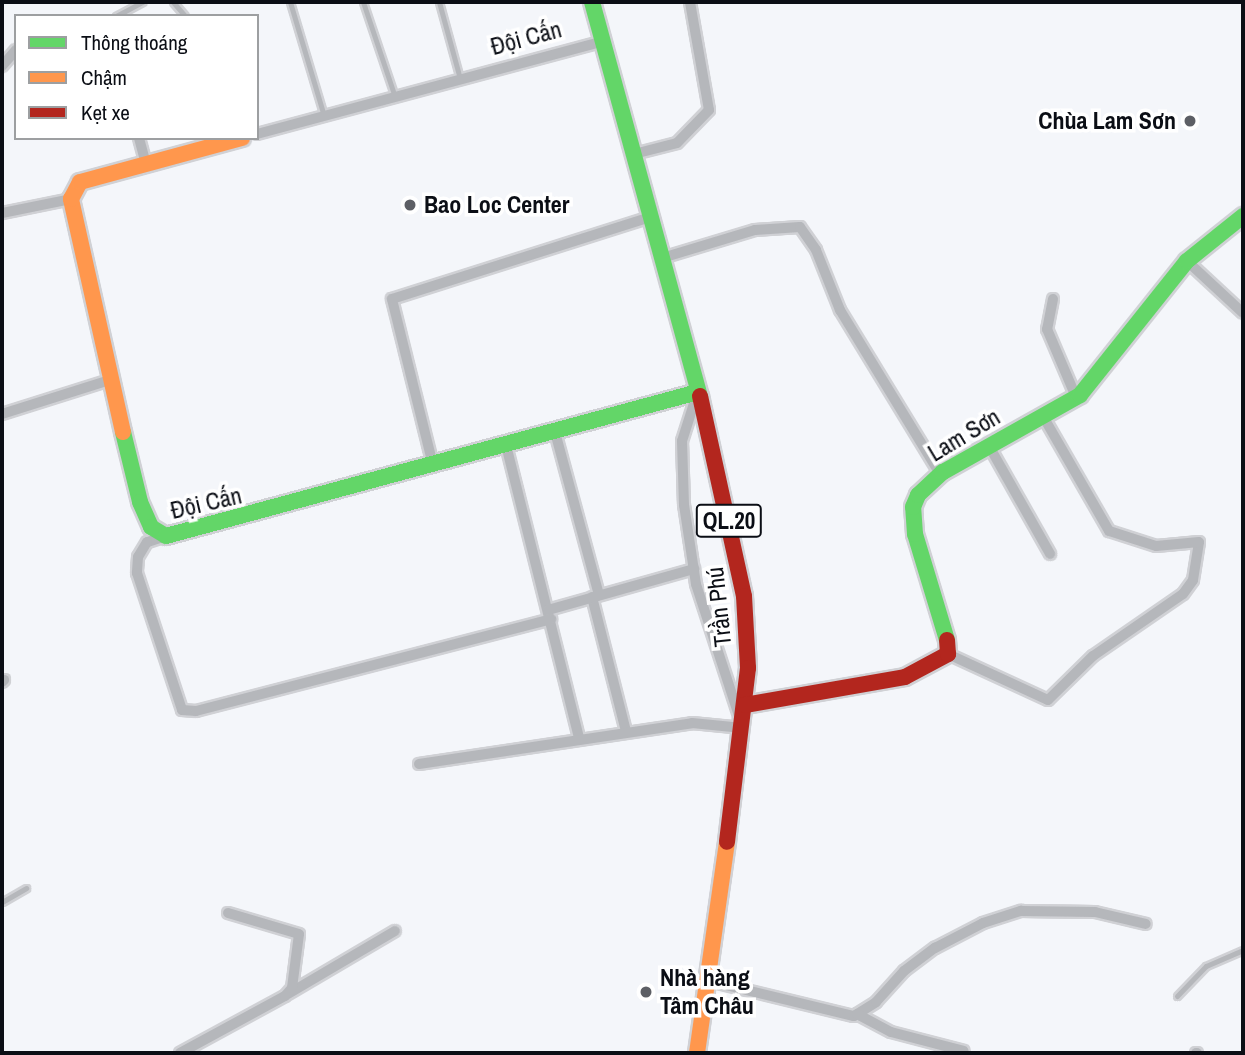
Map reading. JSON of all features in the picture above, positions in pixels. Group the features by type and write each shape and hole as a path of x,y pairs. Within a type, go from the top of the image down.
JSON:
{"main road":[{"name":"Trần Phú","path":"592,2 698,391 744,596 743,728 697,1053"},
{"path":"71,200 80,182 223,141"},
{"name":"Đội Cấn","path":"71,200 140,502 152,527 166,536 433,466 698,391"},
{"name":"Lam Sơn","path":"948,654 946,628 915,534 913,508 918,495 940,474 1076,397 1099,377 1187,261 1243,216"},
{"path":"745,705 905,677 948,654"}],"street":[{"path":"634,154 677,143 709,110 690,2"},
{"name":"Đội Cấn","path":"259,133 604,41"},
{"path":"2,66 14,52"},
{"path":"140,140 146,164"},
{"path":"2,213 71,200"},
{"path":"433,466 392,299 651,217"},
{"path":"662,258 755,230 800,227 816,250 840,310 940,474"},
{"path":"1187,261 1243,313"},
{"path":"1053,299 1047,328 1076,397"},
{"path":"2,414 110,380"},
{"path":"419,764 579,737 692,723 743,728 694,569 684,505 682,441 698,391"},
{"path":"948,654 1048,700 1093,656 1183,594 1194,580 1199,542 1156,546 1109,531 1043,416"},
{"path":"555,432 626,731"},
{"path":"506,445 579,737"},
{"path":"989,446 1050,554"},
{"path":"166,536 147,542 138,557 137,573 183,710 196,711 550,614 596,596 694,569"},
{"path":"857,1013 876,1002 904,971 935,948 983,923 1021,911 1095,912 1146,924"},
{"path":"228,913 299,934 297,964 285,996"},
{"path":"180,1053 285,996 395,931"},
{"path":"709,981 808,1008 857,1013 873,1026 964,1051"}],"lane":[{"path":"120,14 142,2"},
{"path":"290,2 324,116"},
{"path":"363,2 395,97"},
{"path":"439,2 460,79"},
{"path":"2,902 26,888"},
{"path":"1177,996 1206,966 1243,950"}],"traffic: fast":[{"path":"592,2 700,396"},
{"path":"947,640 915,534 913,507 918,495 943,472 1080,395 1187,261 1243,216"},
{"path":"123,432 140,502 151,527 166,536 698,392"}],"traffic: slow":[{"path":"123,432 71,199 80,182 235,140"},
{"path":"697,1053 727,842"}],"traffic: jam":[{"path":"700,396 744,596 748,668 727,842"},
{"path":"745,705 905,677 948,654 947,640"}],"place":[{"name":"Chùa Lam Sơn","path":"1190,121"},
{"name":"Bao Loc Center","path":"410,205"},
{"name":"Nhà hàng Tâm Châu","path":"646,992"}]}
